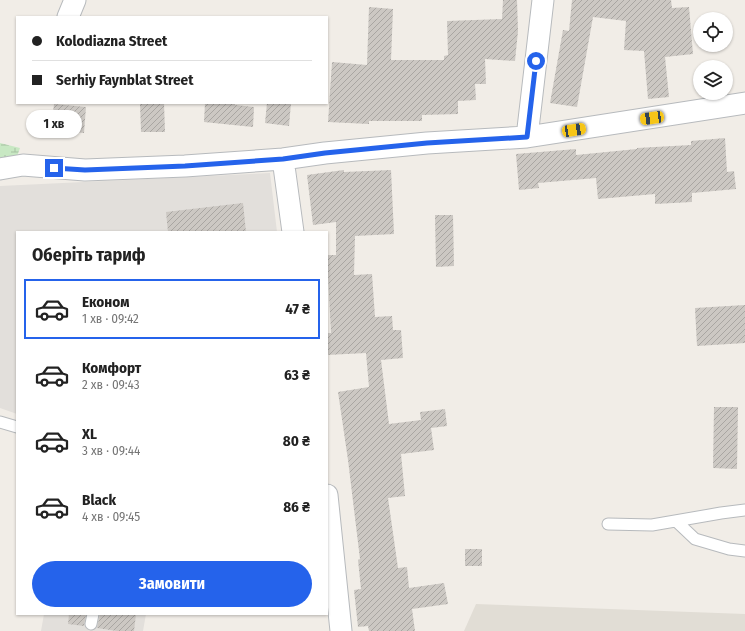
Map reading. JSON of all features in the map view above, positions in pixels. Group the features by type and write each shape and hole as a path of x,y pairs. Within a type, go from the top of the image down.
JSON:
{"street":[{"path":"68,16 75,0"},
{"path":"527,137 543,0"},
{"path":"0,170 23,165 85,170 185,166 283,159 325,153 419,144 527,137 745,103"},
{"path":"283,159 293,231"},
{"path":"328,505 341,631"}],"lane":[{"path":"0,422 16,427"},
{"path":"608,524 652,525 721,512 745,510"},
{"path":"676,521 695,539 745,551"}],"shaded area":[{"path":"270,173 277,231 16,231 16,414 0,408 0,186"},
{"path":"476,604 745,614 745,631 464,631"},
{"path":"44,615 146,615 143,631 41,631"}],"green space":[{"path":"0,143 20,148 15,162 0,160"}],"building":[{"path":"503,0 517,0 518,31 515,61 485,59 486,84 475,84 476,100 458,101 458,114 422,115 422,121 369,121 369,124 328,122 332,62 367,65 369,7 393,9 391,60 444,60 444,56 448,55 447,21 502,19"},
{"path":"572,0 671,0 672,8 689,7 693,54 665,57 669,97 648,99 644,51 624,50 626,21 593,17 577,107 550,103 563,30 569,31"},
{"path":"54,104 86,107 84,133 51,130"},
{"path":"140,104 164,104 165,132 141,132"},
{"path":"205,104 235,104 254,107 253,127 204,122"},
{"path":"267,104 291,104 289,126 265,123"},
{"path":"725,138 727,172 734,171 736,189 692,193 692,202 655,204 655,194 598,199 596,178 538,183 539,188 519,190 516,154 576,149 576,155 637,148 691,145 691,141"},
{"path":"344,170 344,172 391,170 394,234 355,236 354,275 372,274 375,317 392,316 393,330 401,330 403,358 381,360 389,424 421,420 420,412 445,409 447,426 431,428 434,450 401,454 405,496 388,498 398,568 407,567 409,588 444,583 448,604 412,609 415,631 369,631 368,626 358,627 354,590 361,589 358,560 360,559 338,392 369,387 366,353 328,355 328,333 331,333 328,255 336,255 336,222 313,225 307,175"},
{"path":"243,203 246,231 168,231 166,212"},
{"path":"435,215 453,215 454,266 436,267"},
{"path":"745,305 745,343 697,346 695,308"},
{"path":"714,407 738,407 737,469 713,468"},
{"path":"465,549 482,549 482,566 465,566"},
{"path":"69,615 86,615 84,626 68,624"},
{"path":"100,615 136,615 134,631 117,631 97,628"}],"route":[{"path":"54,168 85,170 185,166 283,159 325,153 427,143 527,137 536,61"}]}
